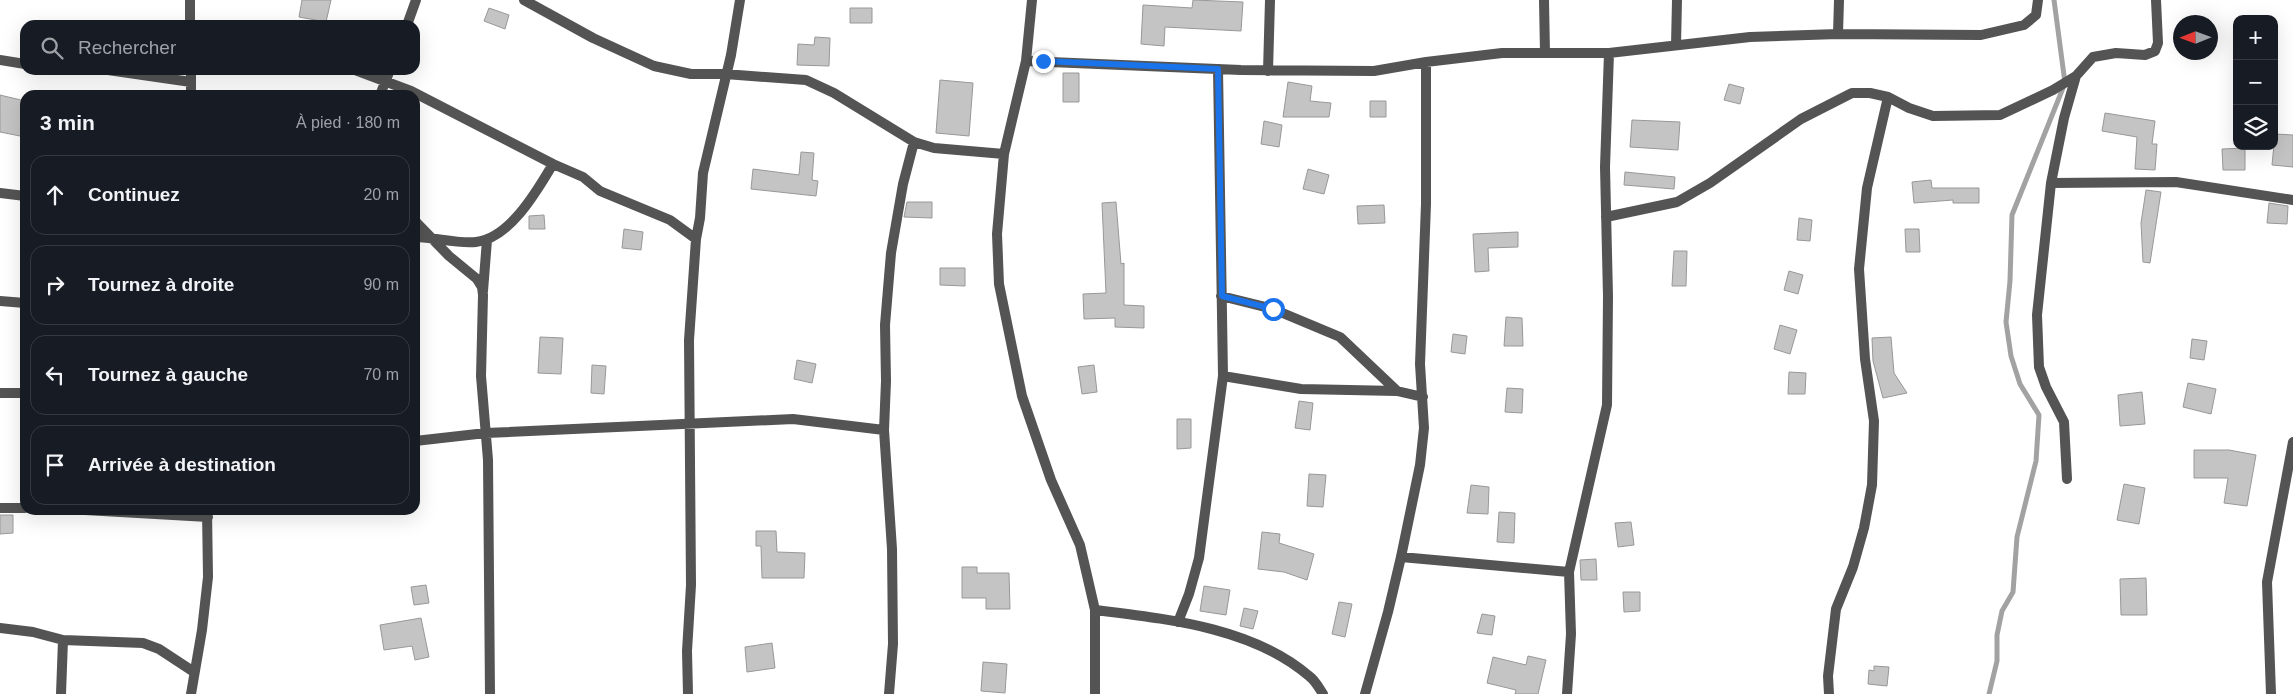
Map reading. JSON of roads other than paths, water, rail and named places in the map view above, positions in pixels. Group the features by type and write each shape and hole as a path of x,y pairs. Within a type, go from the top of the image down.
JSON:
{"street":[{"path":"190,0 190,20"},
{"path":"408,20 416,0"},
{"path":"524,0 593,38 654,66 691,74 725,74 806,80 834,92 914,142 934,148 1004,154"},
{"path":"688,694 687,651 691,585 689,340 696,240 702,173 731,56 740,0"},
{"path":"1032,0 1026,61 1004,154 997,234 1000,284 1022,396 1051,480 1080,545 1095,610 1095,694"},
{"path":"1268,71 1270,0"},
{"path":"1544,0 1545,53"},
{"path":"1676,45 1677,0"},
{"path":"1838,34 1840,0"},
{"path":"1026,61 1268,71 1374,70 1502,53 1609,53 1750,36 1838,34 1981,35 2024,25 2036,15 2038,0"},
{"path":"1606,217 1677,202 1710,182 1801,119 1852,92 1888,97 1909,108 1933,116 2000,115 2053,90 2076,76 2093,57 2116,53 2144,55 2155,51 2158,43 2156,0"},
{"path":"1567,694 1571,634 1569,572 1607,405 1608,296 1605,167 1609,53"},
{"path":"0,60 20,63"},
{"path":"1366,694 1401,557 1420,465 1424,428 1420,364 1426,204 1426,62"},
{"path":"1178,622 1189,594 1199,558 1223,376 1218,69"},
{"path":"143,75 191,82"},
{"path":"191,75 191,90"},
{"path":"369,75 408,90"},
{"path":"382,90 388,75"},
{"path":"2067,479 2064,422 2046,387 2039,367 2037,315 2051,183 2064,118 2076,76"},
{"path":"420,96 553,164 583,177 600,191 670,220 696,240"},
{"path":"1829,694 1828,676 1836,609 1853,567 1864,528 1872,485 1874,421 1865,359 1859,269 1868,188 1888,97"},
{"path":"889,694 892,644 892,549 884,430 886,381 885,325 891,253 903,184 914,142"},
{"path":"420,237 476,242 487,240 503,230 525,206 553,164"},
{"path":"2051,183 2176,182 2293,200"},
{"path":"0,193 20,195"},
{"path":"420,226 449,256 476,279 482,287 483,295"},
{"path":"487,240 483,295 481,397 488,460 490,694"},
{"path":"1222,296 1273,309 1340,338 1397,390"},
{"path":"0,301 20,303"},
{"path":"1223,376 1301,389 1397,390 1423,397"},
{"path":"0,393 20,393"},
{"path":"420,440 486,433 691,422 793,419 884,430"},
{"path":"2271,694 2267,582 2293,442"},
{"path":"0,508 20,508"},
{"path":"191,694 202,630 208,577 207,515"},
{"path":"1401,557 1569,572"},
{"path":"1095,610 1178,622 1236,636 1277,654 1310,676 1323,694"},
{"path":"0,628 33,632 63,640 143,643 159,649 194,672"},
{"path":"61,694 63,640"}],"waterway":[{"path":"1989,694 1997,661 1997,635 2002,611 2013,592 2017,537 2036,461 2039,415 2020,384 2011,356 2006,322 2010,281 2012,215 2065,83 2054,0"}]}
